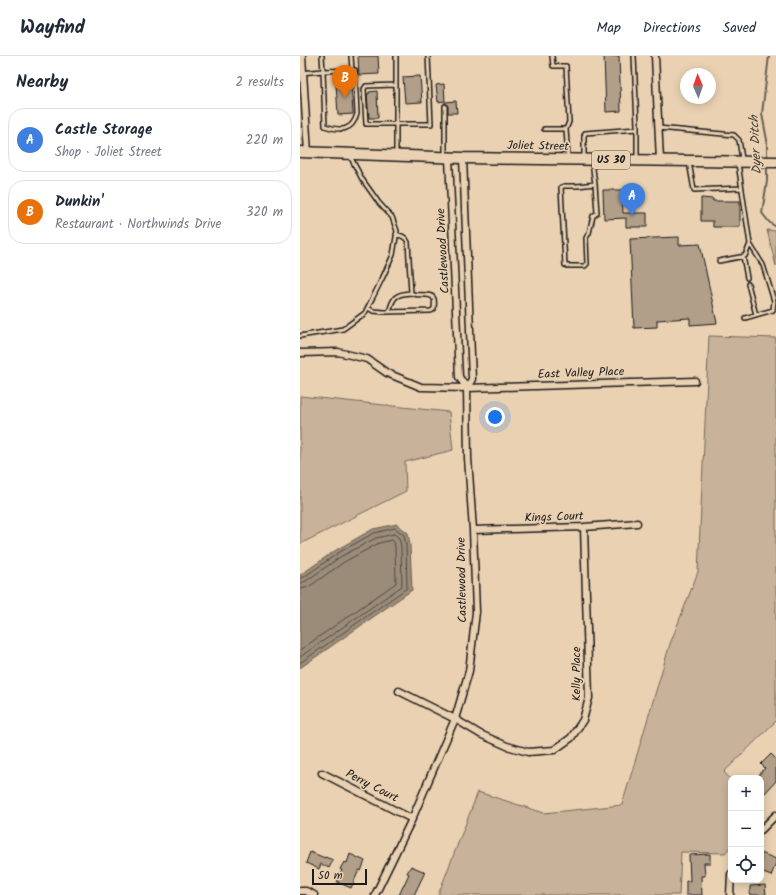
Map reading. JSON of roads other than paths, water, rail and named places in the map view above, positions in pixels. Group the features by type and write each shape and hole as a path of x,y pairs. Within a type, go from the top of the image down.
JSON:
{"main road":[{"name":"Joliet Street","path":"304,153 447,158 774,162"}],"street":[{"path":"302,56 304,153"},
{"path":"655,56 660,160"},
{"name":"Castlewood Drive","path":"447,158 459,377 467,388"},
{"name":"Castlewood Drive","path":"375,895 412,819 455,720 469,671 476,612 473,530 468,458 467,388 472,379 463,158"},
{"name":"East Valley Place","path":"300,353 338,352 367,359 388,373 421,387 467,388 695,381"},
{"name":"Kings Court","path":"473,530 584,527 637,523"},
{"name":"Kelly Place","path":"399,691 480,734 507,746 528,752 554,750 571,738 583,720 588,698 584,527"},
{"name":"Perry Court","path":"322,773 412,819"},
{"path":"764,827 776,816"},
{"path":"730,895 731,883"},
{"path":"300,890 314,895"}],"lane":[{"path":"322,56 325,126 333,129 346,129 350,127 356,119 357,114 354,70 351,56"},
{"path":"396,56 396,156"},
{"path":"396,85 366,86 364,89 366,124 431,124 428,56"},
{"path":"552,56 553,66 566,66 569,122 566,129 568,160"},
{"path":"634,56 637,160"},
{"path":"302,73 354,70"},
{"path":"445,106 447,158"},
{"path":"658,128 734,135 739,140 742,188 750,244 763,265 774,301 773,310 745,318"},
{"path":"544,129 566,129"},
{"path":"595,184 561,187 565,265 567,266 584,266 587,264 586,238 594,216 597,213 595,184 588,160 584,136 585,133 637,129"},
{"path":"300,336 302,337 343,329 365,313 393,255 397,231 392,217 379,203 362,179 350,154"},
{"path":"688,161 694,190 742,188"},
{"path":"396,234 403,236 408,242 411,293"},
{"path":"719,261 745,256 750,244"},
{"path":"743,256 747,278"},
{"path":"748,284 756,315"},
{"path":"368,308 373,311 389,312 431,312 434,309 434,297 431,295 414,295 411,293 403,293 394,297 389,312"}],"water":[{"path":"397,524 408,533 412,590 300,668 300,575 336,550 373,529"}],"waterway":[{"name":"Dyer Ditch","path":"767,158 767,140 762,114 769,56"},
{"name":"Dyer Ditch","path":"767,164 767,181 762,213 769,222 776,227"}],"place":[{"name":"Dunkin'","path":"345,98"},
{"name":"Castle Storage","path":"632,216"}]}
